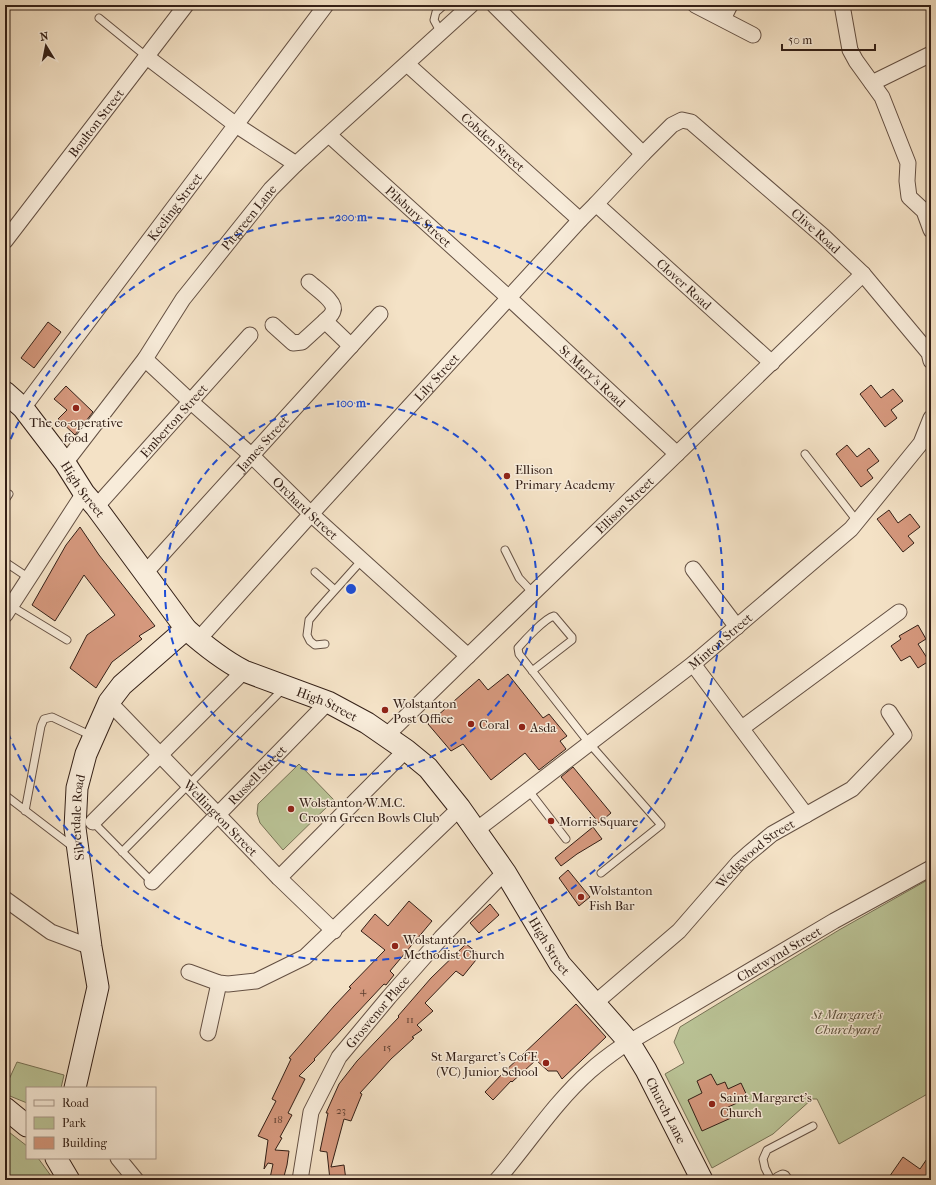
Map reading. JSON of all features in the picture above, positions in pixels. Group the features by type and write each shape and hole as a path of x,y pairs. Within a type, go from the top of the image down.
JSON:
{"main road":[{"name":"High Street","path":"5,392 23,408 65,463 90,500 192,634 231,664 244,671 328,702 367,723 406,750 428,768 460,808 505,872 560,964 629,1042"},
{"name":"Silverdale Road","path":"75,1087 98,987 91,948 75,828 77,788 86,754 109,702 122,685 192,634"},
{"name":"Church Lane","path":"629,1042 646,1070 702,1180"},
{"path":"5,1108 26,1125"},
{"path":"57,1159 69,1180"}],"street":[{"name":"Boulton Street","path":"5,241 186,5"},
{"name":"Keeling Street","path":"23,408 326,5"},
{"name":"Pitgreen Lane","path":"65,463 145,359 183,299 271,189 296,164 470,5"},
{"path":"494,5 643,154"},
{"path":"695,5 753,35"},
{"path":"723,19 730,5"},
{"path":"842,5 850,50 856,61 882,97 908,163 907,181 909,197 928,210 931,230"},
{"path":"872,83 931,54"},
{"path":"147,57 236,125 296,164"},
{"name":"Cobden Street","path":"407,64 580,220"},
{"name":"Lily Street","path":"192,634 311,514 580,220 672,125 682,120"},
{"name":"Clive Road","path":"682,120 691,122 823,236 862,274 928,353 931,361"},
{"name":"Pilsbury Street","path":"329,135 509,298"},
{"name":"Clover Road","path":"596,204 772,363"},
{"name":"Ellison Street","path":"386,736 862,274"},
{"path":"273,325 293,343 302,342 333,313 334,308 332,303 309,282"},
{"name":"St Mary's Road","path":"509,298 677,454"},
{"name":"James Street","path":"145,573 380,314"},
{"path":"325,321 351,346"},
{"name":"Emberton Street","path":"8,610 29,578 90,500 190,401 250,335"},
{"name":"Orchard Street","path":"145,359 251,456 311,514 468,656"},
{"name":"Minton Street","path":"475,831 693,664 851,529 921,443 931,418"},
{"path":"693,569 737,627"},
{"path":"742,728 899,612"},
{"path":"693,664 806,815"},
{"path":"93,822 244,671"},
{"name":"Wellington Street","path":"109,702 280,878 334,931"},
{"name":"Russell Street","path":"152,882 328,702"},
{"name":"Wedgwood Street","path":"595,1004 679,931 739,862 772,834 852,789 904,734 889,712"},
{"path":"280,878 406,750"},
{"path":"189,972 219,983 228,984 256,981 305,957 334,931 460,808"},
{"name":"Chetwynd Street","path":"497,1180 563,1098 590,1070 629,1042 834,921 931,868"},
{"name":"Grosvenor Place","path":"300,1180 311,1112 339,1057 441,938 505,872"},
{"path":"5,899 51,932 91,948"},
{"path":"208,1032 219,983"},
{"path":"119,1159 136,1180"}],"lane":[{"path":"441,33 434,20 436,12 444,5"},
{"path":"99,18 147,57"},
{"path":"805,454 857,521"},
{"path":"505,550 519,578 533,593"},
{"path":"325,644 315,645 310,641 307,635 307,627 310,620 362,560"},
{"path":"5,562 29,578"},
{"path":"315,572 335,590"},
{"path":"8,610 67,640"},
{"path":"532,671 572,640 570,635 554,616 548,619 518,648 519,654 532,671 589,744 661,825 601,873"},
{"path":"122,852 188,783 285,687"},
{"path":"25,811 41,726 44,719 52,717 94,737"},
{"path":"528,791 566,839"},
{"path":"5,795 78,851"},
{"path":"93,822 152,882"},
{"path":"778,1179 765,1168 763,1159 767,1150 813,1126"}],"green space":[{"name":"Wolstanton W.M.C. Crown Green Bowls Club","path":"299,764 334,800 283,850 260,823 257,814 258,804"},
{"name":"St Margaret’s Churchyard","path":"931,878 931,1092 839,1144 817,1099 812,1099 773,1134 712,1168 665,1074 684,1063 674,1042 680,1027 839,930"},
{"path":"17,1062 64,1075 61,1087 26,1087 26,1103 5,1094 5,1088"},
{"path":"5,1129 26,1145 26,1159 39,1159 54,1180 5,1180"}],"building":[{"path":"48,322 61,332 34,368 21,358"},
{"path":"871,385 881,398 893,389 903,401 891,410 897,418 885,427 860,394"},
{"path":"66,386 93,412 75,435 58,419 67,410 54,399"},
{"path":"847,445 857,457 869,448 879,461 867,470 873,478 861,487 836,454"},
{"path":"889,510 898,523 910,514 920,527 908,536 914,543 903,552 877,519"},
{"path":"80,527 99,555 155,626 139,636 142,639 112,662 96,688 70,668 87,635 115,615 84,575 55,621 32,605 66,545"},
{"path":"918,625 926,639 918,644 929,661 918,668 910,656 901,661 891,646 901,639 899,636"},
{"name":"Asda","path":"508,674 543,718 549,714 567,736 560,741 566,749 539,770 525,753 491,780 463,744 451,751 428,724 479,679 488,690"},
{"path":"573,767 611,813 599,823 561,777"},
{"path":"593,827 602,839 577,854 561,866 555,858"},
{"path":"568,870 590,897 579,906 559,878"},
{"path":"409,901 432,921 390,971 394,975 386,985 384,984 299,1076 305,1079 288,1113 292,1115 275,1150 289,1151 283,1180 270,1178 273,1164 268,1163 264,1169 268,1140 258,1136 276,1101 272,1099 291,1059 289,1058 351,988 349,987 385,950 361,931 375,914 388,926"},
{"path":"490,904 499,915 479,933 470,923"},
{"path":"466,944 480,955 463,976 456,971 425,1003 433,1011 417,1025 422,1030 412,1037 414,1038 391,1059 360,1093 362,1094 351,1121 344,1119 331,1167 344,1165 346,1180 330,1180 327,1152 320,1151 328,1113 326,1113 339,1084 357,1061 399,1017 398,1016 431,978"},
{"name":"St Margaret's CofE (VC) Junior School","path":"576,1004 606,1037 562,1079 557,1071 548,1071 536,1060 512,1082 511,1081 493,1100 485,1092"},
{"name":"Saint Margaret's Church","path":"711,1074 717,1085 725,1082 728,1089 741,1083 748,1098 726,1108 731,1118 702,1131 688,1100 702,1093 697,1081"},
{"path":"931,1153 931,1180 887,1180 903,1157 920,1169"}],"place":[{"name":"The co-operative food","path":"76,408"},
{"name":"Ellison Primary Academy","path":"507,476"},
{"name":"Wolstanton Post Office","path":"385,710"},
{"name":"Coral","path":"471,724"},
{"name":"Asda","path":"522,727"},
{"name":"Wolstanton W.M.C. Crown Green Bowls Club","path":"291,809"},
{"name":"Morris Square","path":"551,821"},
{"name":"Wolstanton Fish Bar","path":"581,897"},
{"name":"Wolstanton Methodist Church","path":"395,946"},
{"name":"St Margaret's CofE (VC) Junior School","path":"546,1063"},
{"name":"Saint Margaret's Church","path":"712,1104"}]}
